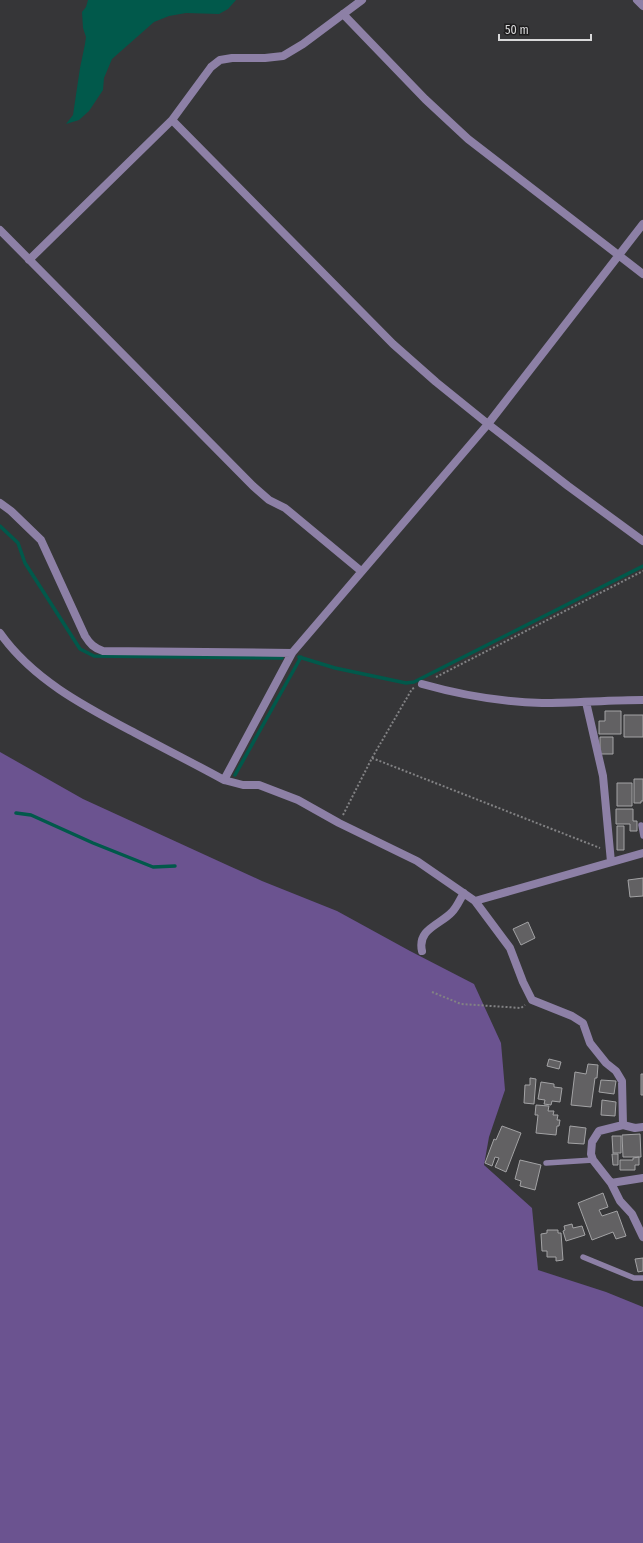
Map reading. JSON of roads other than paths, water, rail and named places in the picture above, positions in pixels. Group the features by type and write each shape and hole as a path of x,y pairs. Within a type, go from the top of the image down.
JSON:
{"street":[{"path":"29,260 172,120 210,67 220,60 232,58 265,58 283,56 294,50 362,0"},
{"path":"637,0 643,6"},
{"path":"344,14 425,99 468,139 643,274"},
{"path":"172,120 393,344 436,382 488,424 568,486 643,541"},
{"path":"224,780 292,652 488,424 643,224"},
{"path":"0,230 253,486 269,500 285,508 361,571"},
{"path":"0,503 11,511 41,540 85,636 96,649 103,651 292,652"},
{"path":"0,633 18,656 44,679 74,700 224,780 243,785 259,785 298,800 339,823 416,861 475,901 510,948 523,982 532,1000 572,1016 583,1023 590,1042 606,1063 616,1071 622,1081 623,1125"},
{"path":"422,684 499,700 543,703 643,700"},
{"path":"586,702 604,776 610,858"},
{"path":"475,901 610,858 643,853"},
{"path":"422,951 420,943 422,937 427,931 453,912 464,894"},
{"path":"643,1127 635,1128 623,1125 599,1131 592,1142 591,1148 593,1160 611,1183 620,1201 632,1214 643,1237"},
{"path":"611,1183 643,1178"}],"lane":[{"path":"641,825 643,836"},
{"path":"546,1163 593,1160"},
{"path":"583,1257 634,1278 643,1278"}],"waterway":[{"path":"0,526 18,543 25,563 80,649 94,656 282,658"},
{"path":"299,657 335,668 406,683 414,682 643,566"},
{"path":"235,775 301,657"},
{"path":"16,813 31,815 93,843 153,867 175,866"}]}
